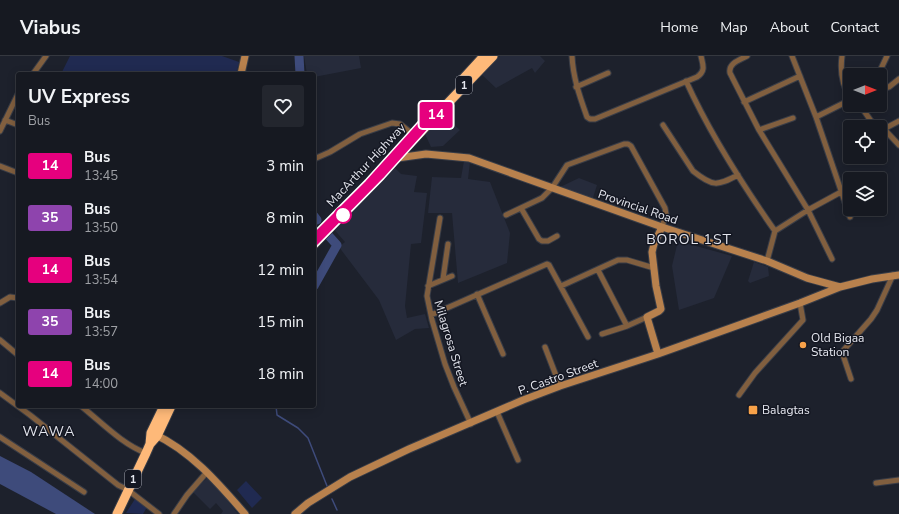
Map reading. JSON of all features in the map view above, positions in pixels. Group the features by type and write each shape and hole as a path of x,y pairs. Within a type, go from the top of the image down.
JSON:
{"highway":[{"name":"MacArthur Highway","path":"321,233 395,157 484,56"},
{"name":"MacArthur Highway","path":"414,135 493,56"},
{"name":"1","path":"154,435 163,408"},
{"name":"1","path":"119,513 128,490 154,435 170,408"}],"main road":[{"path":"241,72 245,56"},
{"name":"Provincial Road","path":"395,157 426,154 469,158 662,227 766,261 806,278 840,287 896,275"},
{"path":"658,354 647,317 659,312 661,309 656,286 652,252 662,227"},
{"name":"P. Castro Street","path":"295,514 308,503 350,477 390,458 497,412 560,386 658,354 840,287"},
{"path":"154,435 179,449 207,472 245,514"}],"street":[{"path":"34,72 46,56"},
{"path":"572,56 576,87 587,117 590,119 595,119 702,74 704,70 701,56"},
{"path":"747,56 730,66 729,70 759,130 808,210 832,259"},
{"path":"792,56 816,117 850,218"},
{"path":"842,56 841,75 843,84"},
{"path":"881,68 887,56"},
{"path":"576,87 608,73"},
{"path":"744,102 800,76"},
{"path":"887,88 899,79"},
{"path":"686,81 697,107 738,175 776,231"},
{"path":"0,131 16,98"},
{"path":"816,117 843,103"},
{"path":"759,130 793,118"},
{"path":"5,120 16,124"},
{"path":"887,127 899,121"},
{"path":"316,159 360,134 392,123 400,124 414,135"},
{"path":"662,125 693,171 698,175 709,182 718,184 738,175"},
{"path":"887,132 899,145"},
{"path":"506,215 542,198 552,188 567,165 624,144 628,144 632,146 665,208 666,214 662,227"},
{"path":"0,166 16,172"},
{"path":"766,261 776,231 808,210 841,192"},
{"path":"521,208 542,242 548,241 557,236"},
{"name":"Milagrosa Street","path":"440,218 427,296 438,339 454,387 471,424"},
{"path":"443,279 448,244"},
{"path":"561,286 623,259 654,268"},
{"path":"431,315 544,264 549,265 588,337"},
{"path":"598,270 627,326"},
{"path":"851,379 842,352 871,319 896,275"},
{"path":"428,286 452,276"},
{"path":"477,294 503,354"},
{"path":"0,303 10,297 16,298"},
{"path":"739,395 755,373 802,320 800,303"},
{"path":"602,334 627,326 647,317"},
{"path":"1,343 16,354"},
{"path":"545,347 560,386"},
{"path":"0,393 16,405"},
{"path":"20,408 118,485 128,490 159,514"},
{"path":"84,408 138,450 148,448"},
{"path":"497,412 518,460"},
{"path":"0,437 84,492"},
{"path":"174,514 187,495 207,472"},
{"path":"876,483 899,480"}],"shaded area":[{"path":"70,56 222,56 239,62 236,72 62,72"},
{"path":"304,56 359,56 361,68 316,77 316,72 307,72"},
{"path":"500,56 540,56 545,61 535,73 532,68 496,88 481,74"},
{"path":"443,115 460,130 443,146 431,147 425,134"},
{"path":"464,161 470,162 468,179 490,182 510,233 507,263 458,283 452,213 428,213 432,177 461,178"},
{"path":"393,166 401,174 417,176 414,192 427,193 421,243 411,244 405,306 407,318 425,314 429,328 415,329 396,340 379,300 339,247 345,242 332,227"},
{"path":"579,178 597,185 592,201 558,188"},
{"path":"678,241 732,256 714,298 679,310 672,266"},
{"path":"754,262 768,267 769,276 750,283 748,281"},
{"path":"0,456 31,472 95,514 56,514 0,484"},
{"path":"207,478 238,514 221,514 223,511 216,503 210,509 193,492"},
{"path":"246,481 262,498 252,508 237,490"},
{"path":"135,499 147,507 143,514 126,513"}],"waterway":[{"path":"299,56 300,72"},
{"path":"316,282 337,245 328,235"},
{"path":"276,408 277,415 298,428 308,438 327,486"},
{"path":"332,499 337,510"}],"bus line":[{"name":"14","path":"316,235 368,183 432,112 436,115 381,176 316,242"}],"place":[{"name":"Old Bigaa Station","path":"803,345"},
{"name":"Balagtas","path":"753,410"}],"district":[{"name":"BOROL 1ST","path":"689,239"},
{"name":"WAWA","path":"49,431"}]}
